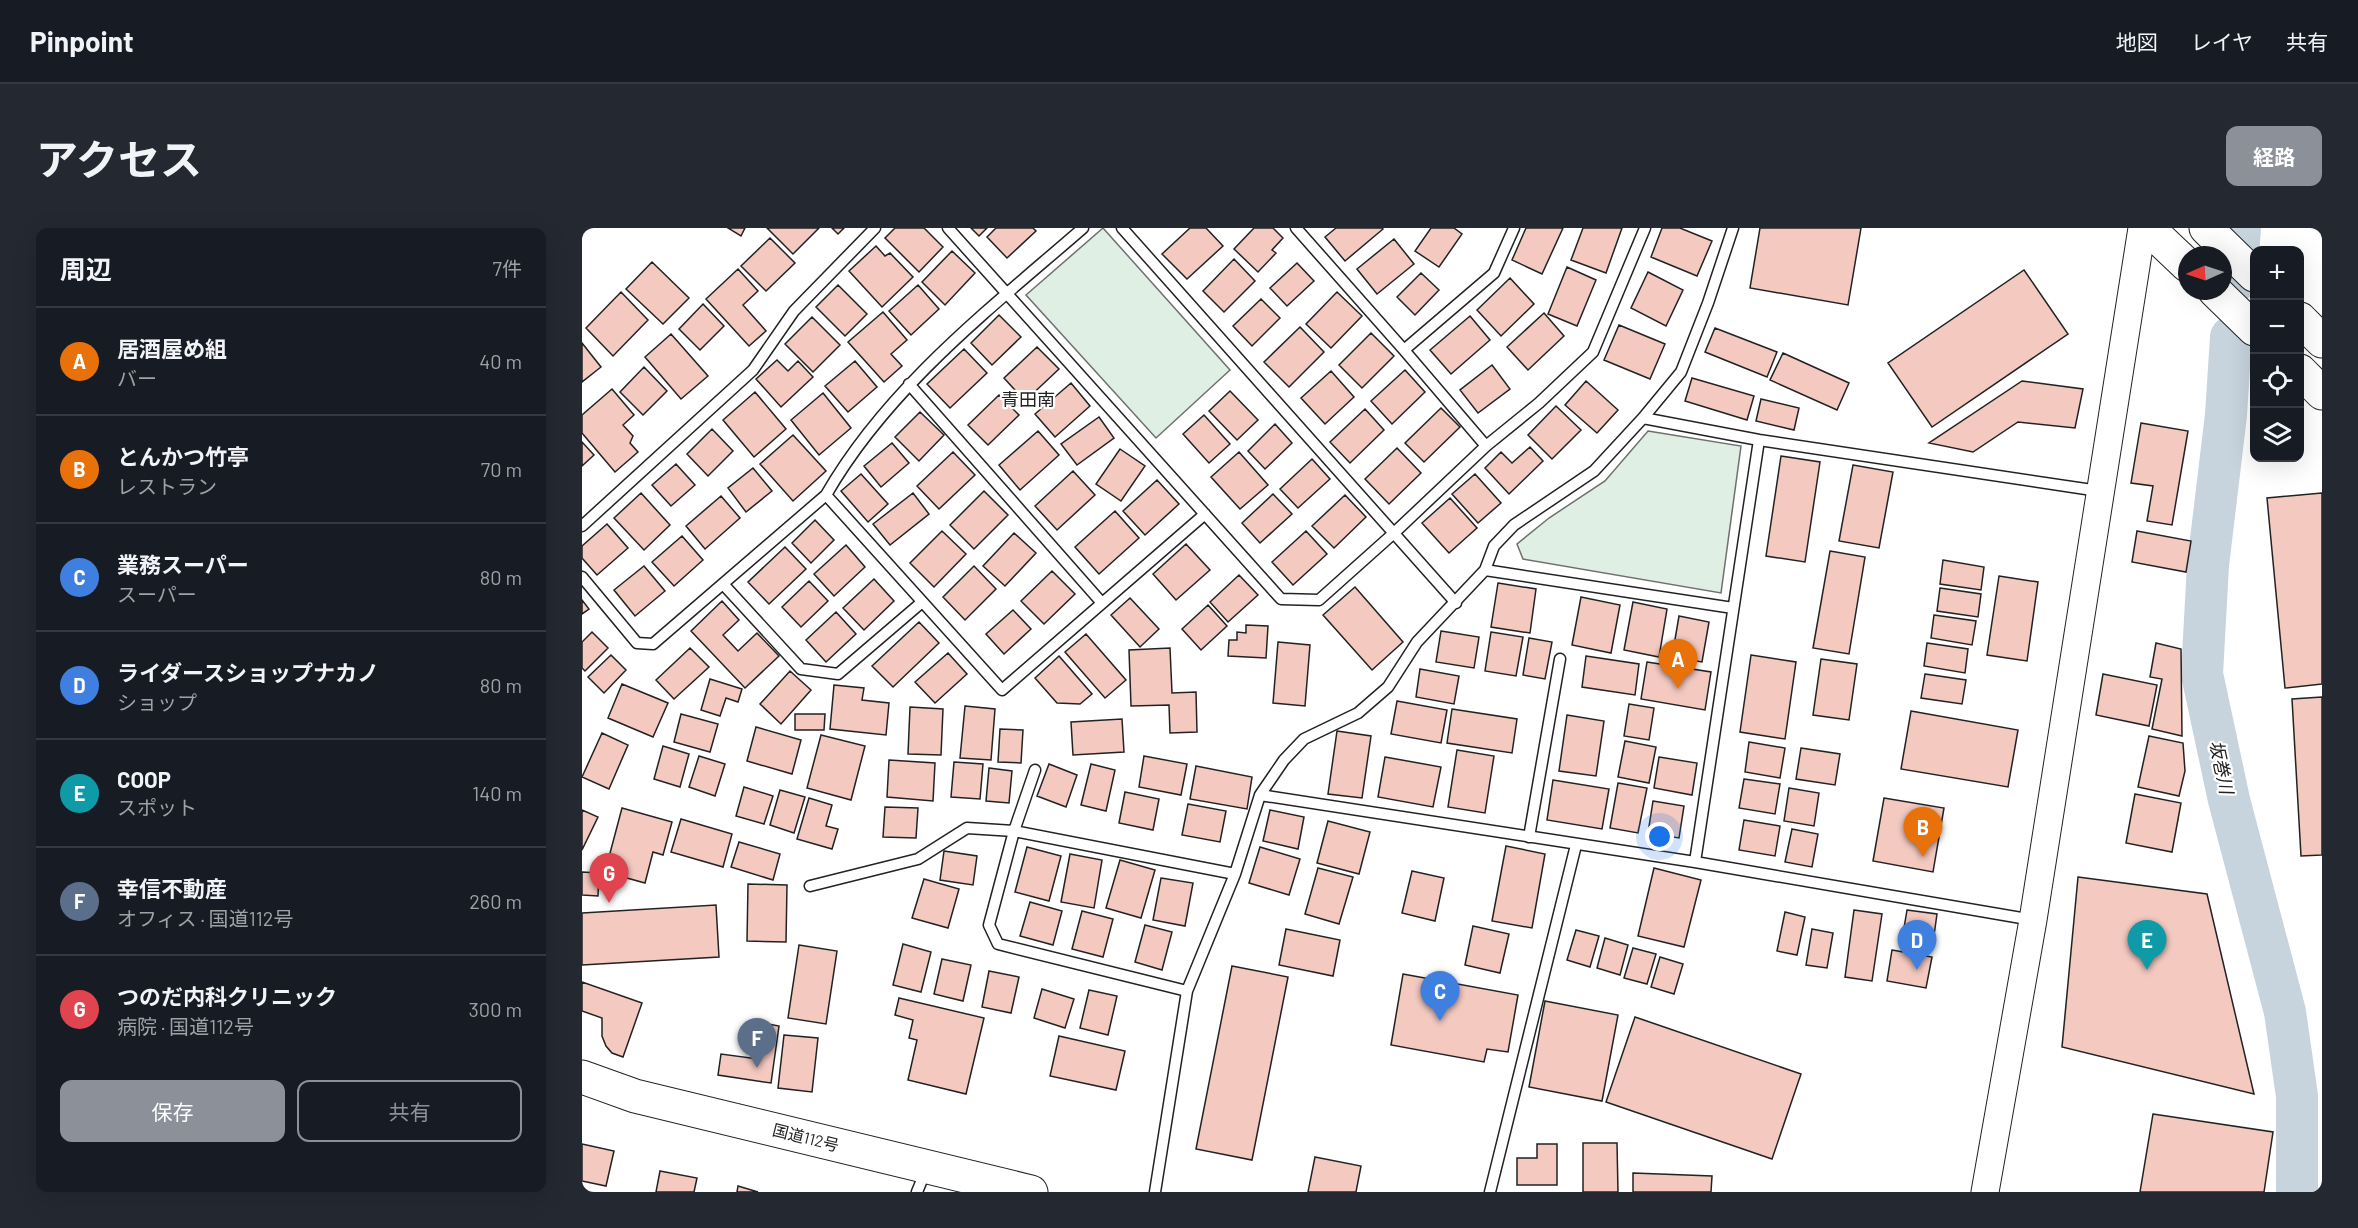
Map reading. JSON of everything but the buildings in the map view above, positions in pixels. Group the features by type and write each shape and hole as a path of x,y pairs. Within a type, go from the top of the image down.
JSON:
{"highway":[{"path":"2148,228 2178,256"},
{"path":"2206,228 2250,271"},
{"path":"2224,300 2250,325"},
{"path":"2304,323 2322,341"},
{"path":"2304,375 2322,393"},
{"name":"国道112号","path":"582,1077 634,1096 922,1179 1031,1192"}],"street":[{"path":"1985,1192 2033,920 2142,228"}],"lane":[{"path":"582,526 753,370 794,311 875,228"},
{"path":"948,228 1281,599 1319,600 1486,446 1539,403 1593,352 1645,228"},
{"path":"582,577 637,643 653,644 826,495 840,470 909,384 1083,228"},
{"path":"1122,228 1456,603"},
{"path":"1296,228 1486,446"},
{"path":"1404,350 1494,273 1514,228"},
{"path":"1155,1192 1187,992 1235,874 1260,795 1284,760 1304,739 1358,713 1388,687 1417,642 1485,570 1494,546 1514,525 1594,471 1643,418 1681,372 1708,303 1733,228"},
{"path":"909,384 1102,603"},
{"path":"1643,418 1759,440 2099,491"},
{"path":"1695,862 1759,440"},
{"path":"826,495 921,603 1002,690 1205,514"},
{"path":"1485,570 1733,608"},
{"path":"723,584 801,669 838,674 921,603"},
{"path":"1529,837 1560,659"},
{"path":"1035,770 1014,831 989,925 998,944 1187,992"},
{"path":"1260,795 1695,862 2033,920"},
{"path":"810,886 918,860 967,828 1014,831 1235,874"},
{"path":"1490,1192 1576,845"}],"green space":[{"path":"1103,228 1230,370 1156,438 1026,295"},
{"path":"1648,431 1741,446 1721,593 1523,559 1517,544 1549,518 1605,481"}],"waterway":[{"name":"坂巻川","path":"2236,281 2240,228"},
{"name":"坂巻川","path":"2231,337 2226,415 2208,565 2202,674 2229,800 2285,1012 2297,1096 2297,1192"}],"place":[{"name":"居酒屋め組","path":"1678,689"},
{"name":"とんかつ竹亭","path":"1923,857"},
{"name":"つのだ内科クリニック","path":"609,903"},
{"name":"ライダースショップナカノ","path":"1917,970"},
{"name":"COOP","path":"2147,970"},
{"name":"業務スーパー","path":"1440,1021"},
{"name":"幸信不動産","path":"757,1068"}],"district":[{"name":"青田南","path":"1028,399"}]}
